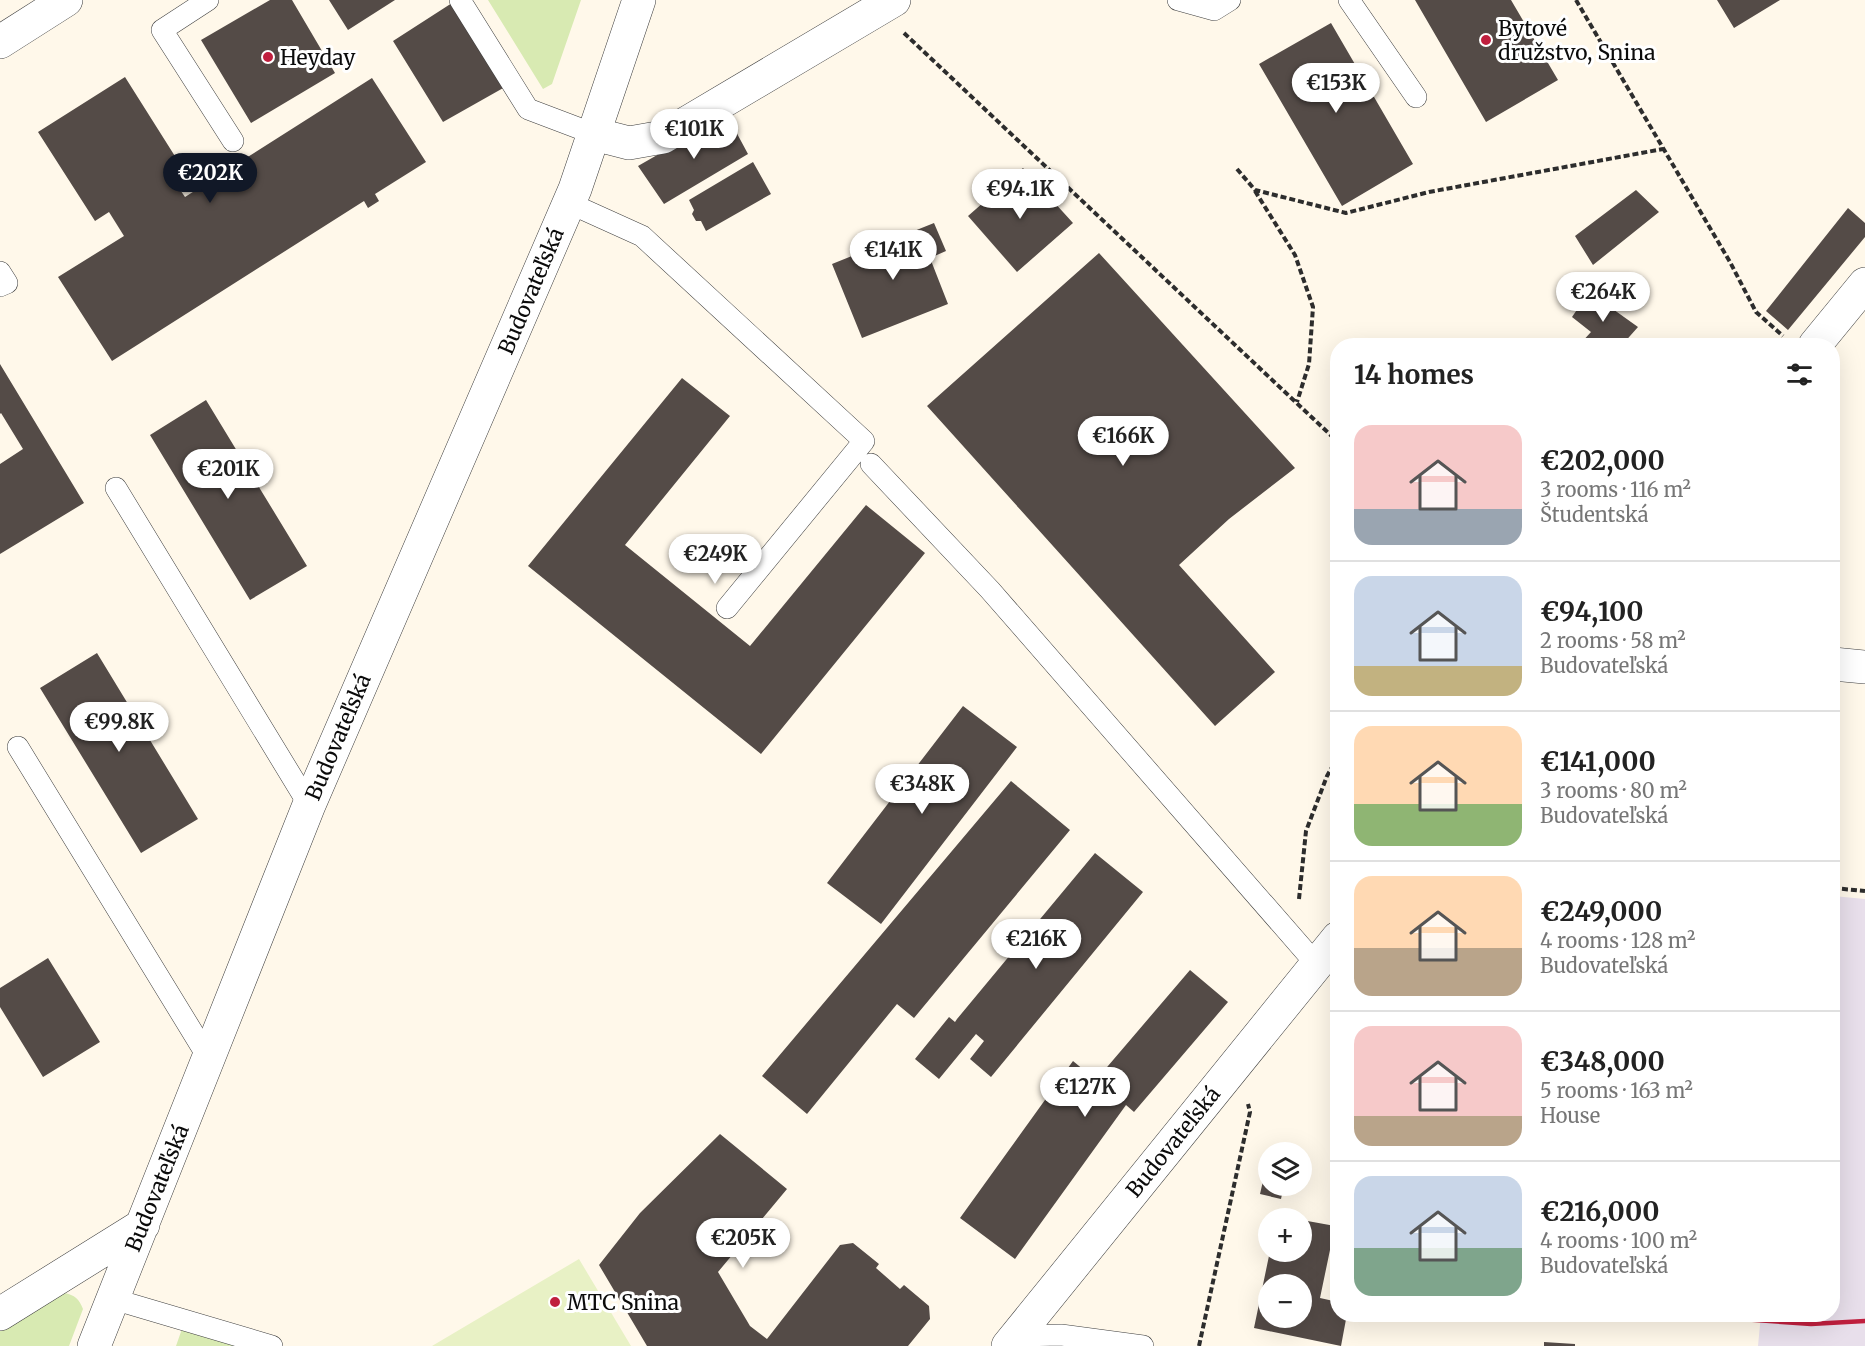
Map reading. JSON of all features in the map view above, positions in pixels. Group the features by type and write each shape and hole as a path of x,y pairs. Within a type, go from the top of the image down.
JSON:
{"street":[{"path":"0,42 66,0"},
{"name":"Budovateľská","path":"94,1346 309,805 569,203 639,0"},
{"path":"594,134 629,143 663,137 897,15"},
{"path":"1805,338 1865,284"},
{"path":"1840,665 1865,668"},
{"name":"Budovateľská","path":"1012,1341 1330,948"},
{"path":"0,1314 143,1225"}],"lane":[{"path":"208,0 162,30 233,141"},
{"path":"460,0 528,109 594,134"},
{"path":"1178,0 1214,10 1230,0"},
{"path":"1349,0 1416,97"},
{"path":"569,203 642,236 864,441 727,608"},
{"path":"0,272 7,282 0,286"},
{"path":"871,464 990,590 1317,965"},
{"path":"116,488 309,805"},
{"path":"18,747 209,1059"},
{"path":"113,1299 272,1346"},
{"path":"1012,1341 1061,1335 1143,1346"}],"path":[{"path":"1576,0 1730,262 1756,312 1795,338"},
{"path":"897,15 1330,434"},
{"path":"1255,190 1346,213 1429,192 1663,148"},
{"path":"1237,169 1255,190 1295,255 1313,307 1309,364 1297,402"},
{"path":"1305,905 1299,899 1306,831 1330,771"},
{"path":"1840,889 1865,891"},
{"path":"1198,1346 1250,1112"}],"shaded area":[{"path":"1840,897 1865,899 1865,1346 1758,1346 1760,1322 1840,1322"}],"green space":[{"path":"488,0 581,0 552,84 543,89"},
{"name":"MTC Snina","path":"579,1259 631,1346 432,1346"},
{"path":"64,1293 76,1298 83,1309 69,1346 0,1346 0,1330"},
{"path":"183,1326 256,1346 176,1346"}],"building":[{"name":"Heyday","path":"270,0 292,0 335,73 251,123 201,40"},
{"path":"329,0 395,0 348,30"},
{"name":"Bytové družstvo, Snina","path":"1415,0 1511,0 1558,80 1486,122"},
{"path":"1717,0 1780,0 1734,28"},
{"path":"452,3 505,87 443,122 393,41"},
{"path":"1331,23 1413,164 1342,206 1259,64"},
{"path":"125,77 178,161 166,169 185,197 372,78 426,162 375,194 379,201 368,208 364,201 112,361 58,277 124,236 109,212 95,221 38,132"},
{"path":"727,115 748,154 664,204 638,166"},
{"path":"753,162 771,194 706,231 701,221 696,221 692,214 694,210 689,200"},
{"path":"1023,168 1073,223 1017,272 968,216"},
{"path":"1636,190 1659,212 1593,265 1575,236"},
{"path":"1848,208 1865,223 1865,237 1788,330 1766,311"},
{"path":"934,223 946,251 930,258 948,304 862,338 832,264"},
{"path":"1099,253 1295,468 1229,519 1179,565 1275,672 1215,726 927,406"},
{"path":"1589,292 1638,327 1628,338 1585,338 1591,332 1572,317"},
{"path":"0,364 84,503 0,554 0,464 23,449 0,414"},
{"path":"682,378 730,416 625,545 750,646 866,505 925,553 761,754 528,566"},
{"path":"206,400 307,566 250,600 150,435"},
{"path":"97,653 198,819 141,853 40,688"},
{"path":"963,706 1017,747 881,924 827,883"},
{"path":"1011,781 1070,830 914,1018 897,1004 807,1114 762,1076"},
{"path":"1095,853 1143,892 991,1077 970,1059 984,1041 976,1034 939,1079 915,1059 949,1017 955,1022"},
{"path":"48,958 100,1042 43,1077 0,1007 0,988"},
{"path":"1190,970 1228,1002 1134,1112 1126,1105 1015,1259 960,1218 1073,1061 1096,1080"},
{"path":"720,1134 787,1189 718,1272 750,1326 767,1339 840,1245 853,1243 879,1264 876,1268 900,1289 904,1285 929,1306 930,1319 908,1346 647,1346 599,1265 640,1213"},
{"path":"1312,1222 1330,1225 1330,1250 1320,1298 1330,1300 1330,1322 1346,1322 1341,1346 1254,1328 1258,1309 1258,1328 1312,1328 1312,1274 1265,1274 1268,1262 1312,1262"},
{"path":"1544,1342 1575,1344 1575,1346 1544,1346"}],"railway":[{"path":"1783,1322 1811,1324 1865,1321"}],"place":[{"name":"Bytové družstvo, Snina","path":"1486,40"},
{"name":"Heyday","path":"268,57"},
{"name":"MTC Snina","path":"555,1302"}]}
